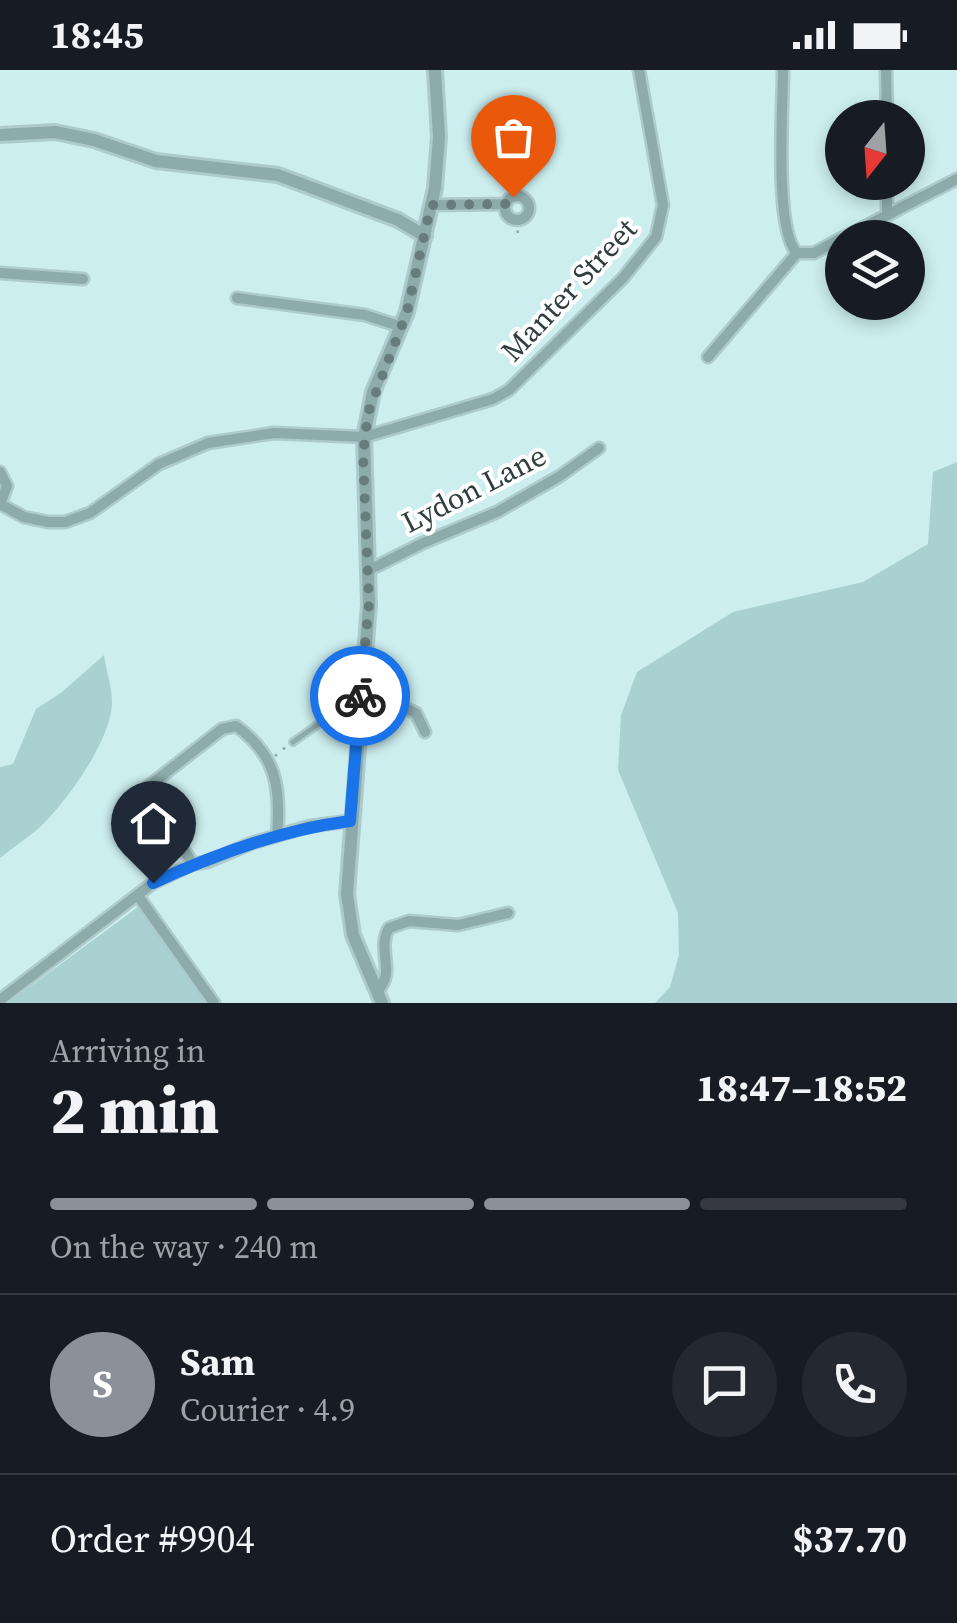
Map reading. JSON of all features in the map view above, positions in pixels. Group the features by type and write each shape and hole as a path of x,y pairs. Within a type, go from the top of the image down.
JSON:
{"street":[{"path":"380,997 351,925 347,894 369,570 364,438 373,392 402,327 425,236 438,168 436,70"},
{"name":"Manter Street","path":"364,438 510,390 644,255 656,237 663,205 639,70"},
{"path":"783,70 784,214 789,245 797,253 814,253 825,247"},
{"path":"886,70 886,100"},
{"path":"0,135 55,132 94,140 156,161 278,175 398,220 425,236"},
{"path":"875,220 957,180"},
{"path":"431,205 506,204 513,197 523,197 529,214 516,220 507,214 506,204"},
{"path":"887,200 887,213"},
{"path":"708,357 797,253"},
{"path":"0,273 84,279"},
{"path":"237,298 365,315 402,327"},
{"path":"0,472 6,486 0,504 24,517 65,522 90,512 160,464 208,443 274,433 364,438"},
{"name":"Lydon Lane","path":"369,570 423,542 496,512 552,481 599,448"},
{"path":"360,689 416,713 425,732"},
{"path":"192,864 144,790 222,729 236,726 251,736 270,760 278,782 277,836"},
{"path":"0,1000 153,883 192,864 277,836 310,826 350,821"},
{"path":"138,896 214,1003"},
{"path":"380,997 388,974 384,942 390,928 409,922 458,925 508,913"}],"lane":[{"path":"293,742 340,710 358,707"}],"path":[{"path":"516,220 518,240"},
{"path":"270,760 293,742"}],"shaded area":[{"path":"957,462 957,1003 655,1003 670,987 679,955 678,913 618,770 621,715 637,672 733,612 863,582 928,544 933,472"},
{"path":"104,655 112,702 96,752 49,818 0,858 0,767 13,764 36,709"},
{"path":"138,907 206,1003 8,1003"}],"way so far":[{"path":"360,696 369,604 363,455 373,392 407,312 431,205 506,204 513,197"}],"route":[{"path":"153,883 192,864 207,862 252,843 310,826 350,821 360,696"}]}
